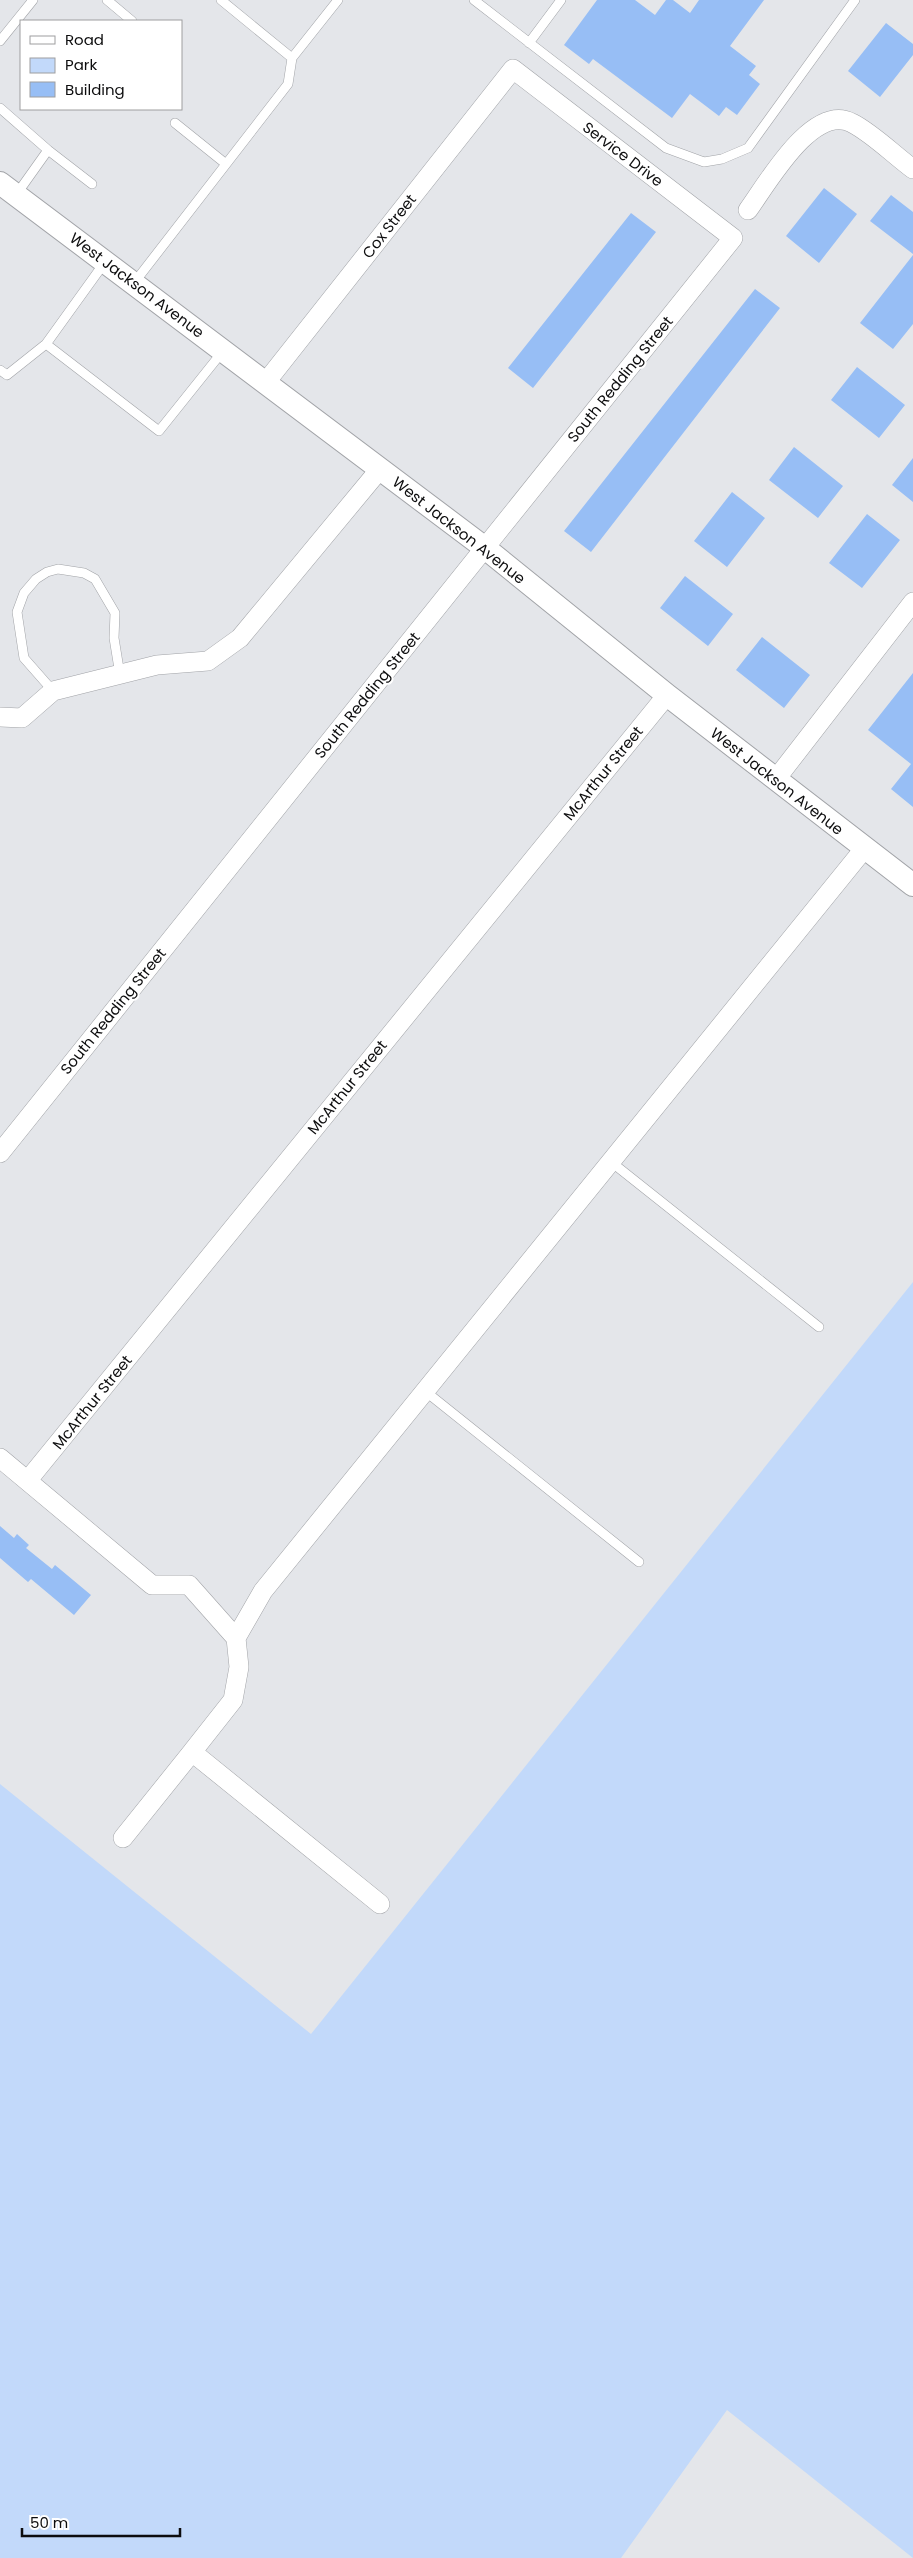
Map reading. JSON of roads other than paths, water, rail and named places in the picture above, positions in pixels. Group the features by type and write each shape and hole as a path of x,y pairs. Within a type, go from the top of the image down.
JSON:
{"street":[{"name":"Service Drive","path":"513,70 734,238"},
{"name":"Cox Street","path":"266,382 513,70"},
{"path":"748,210 800,140 817,126 835,118 851,122 913,169"},
{"name":"West Jackson Avenue","path":"8,189 484,548 864,850 913,885"},
{"name":"South Redding Street","path":"0,1153 734,238"},
{"path":"0,717 22,718 53,691 157,665 208,661 240,638 313,547 380,469"},
{"path":"776,779 913,602"},
{"name":"McArthur Street","path":"28,1480 667,694"},
{"path":"236,1638 263,1591 424,1390 864,850"},
{"path":"0,1458 152,1585 189,1585 236,1638 239,1667 233,1700 123,1838"},
{"path":"192,1752 380,1904"}],"lane":[{"path":"0,41 33,0"},
{"path":"107,0 131,20"},
{"path":"221,0 292,58"},
{"path":"134,283 288,84 292,58 338,0"},
{"path":"474,0 666,148 704,162 722,160 748,148 855,0"},
{"path":"529,43 561,0"},
{"path":"0,108 48,150 92,184"},
{"path":"175,123 226,164"},
{"path":"8,189 48,150"},
{"path":"0,370 7,375 46,344 105,262"},
{"path":"46,344 159,431 223,350"},
{"path":"53,691 24,658 17,612 24,593 36,578 58,569 84,573 95,579 106,595 115,613 114,638 120,675"},
{"path":"610,1161 819,1327"},
{"path":"424,1390 639,1562"}]}
